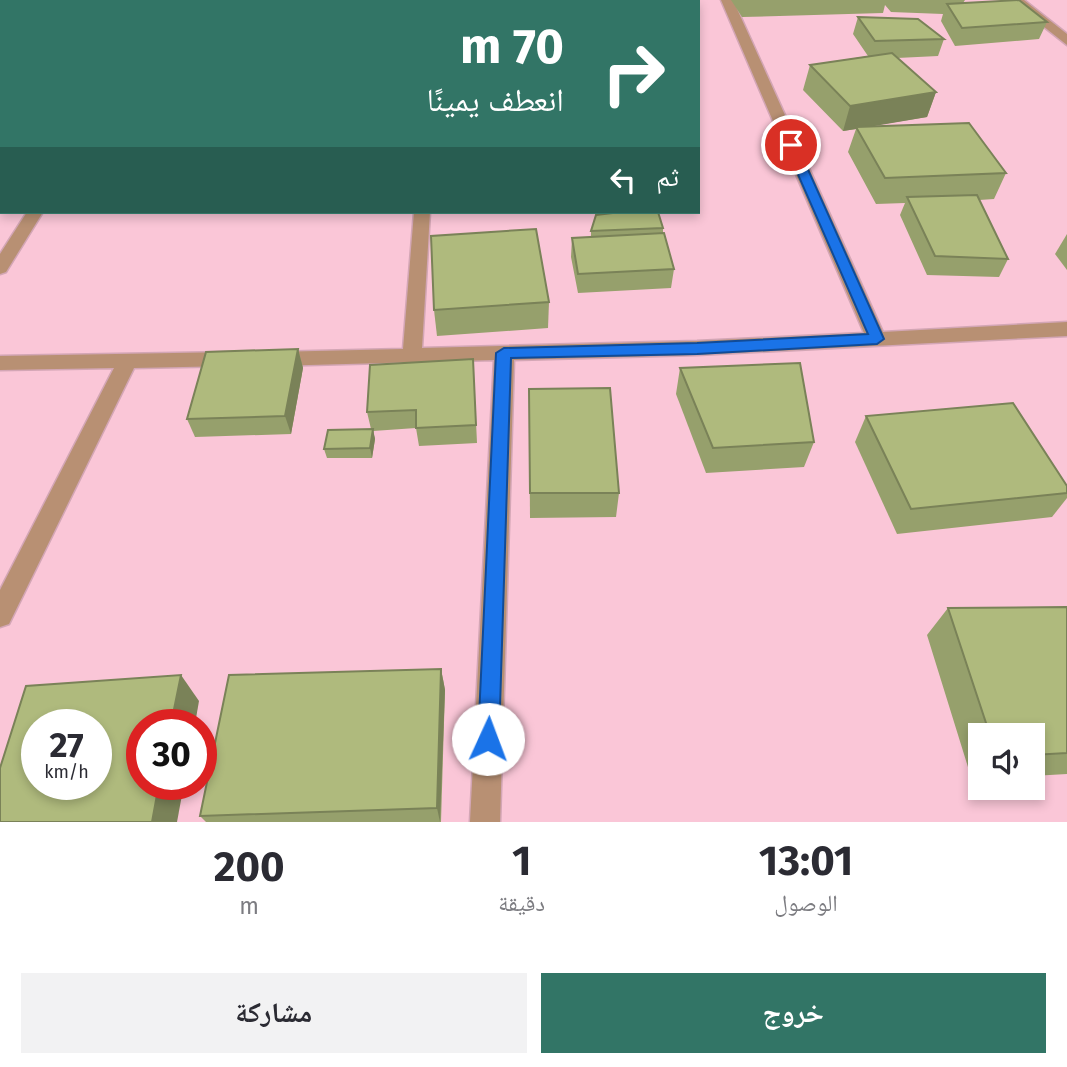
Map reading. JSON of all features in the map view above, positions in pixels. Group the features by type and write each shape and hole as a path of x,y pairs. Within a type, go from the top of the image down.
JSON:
{"street":[{"path":"727,0 877,339"},
{"path":"1016,0 1067,41"},
{"path":"0,268 34,214"},
{"path":"412,355 422,214"},
{"path":"0,363 697,348 1067,329"},
{"path":"485,822 504,353"},
{"path":"0,615 127,362"}],"building":[{"path":"1019,0 1047,22 962,28 947,4"},
{"path":"858,17 918,19 944,39 875,41"},
{"path":"892,53 936,92 850,106 810,65"},
{"path":"969,123 1006,173 885,178 856,127"},
{"path":"977,195 1008,259 935,256 907,197"},
{"path":"659,214 663,228 591,231 596,215"},
{"path":"536,229 549,302 434,310 431,236"},
{"path":"664,233 674,269 578,274 572,238"},
{"path":"298,349 285,416 187,419 206,352"},
{"path":"473,359 476,425 416,428 416,410 367,412 370,365"},
{"path":"800,363 814,442 713,448 680,368"},
{"path":"610,388 619,493 530,493 529,389"},
{"path":"1013,403 1067,486 1067,493 911,509 866,416"},
{"path":"373,429 370,448 324,449 328,430"},
{"path":"1067,607 1067,753 1045,754 1045,723 986,723 948,608"},
{"path":"441,669 437,808 200,816 203,800 217,800 217,733 229,675"},
{"path":"181,675 174,709 126,709 126,800 156,800 152,822 0,822 0,768 26,686"}],"route":[{"path":"488,739 504,353 697,348 877,339 791,145"}]}
